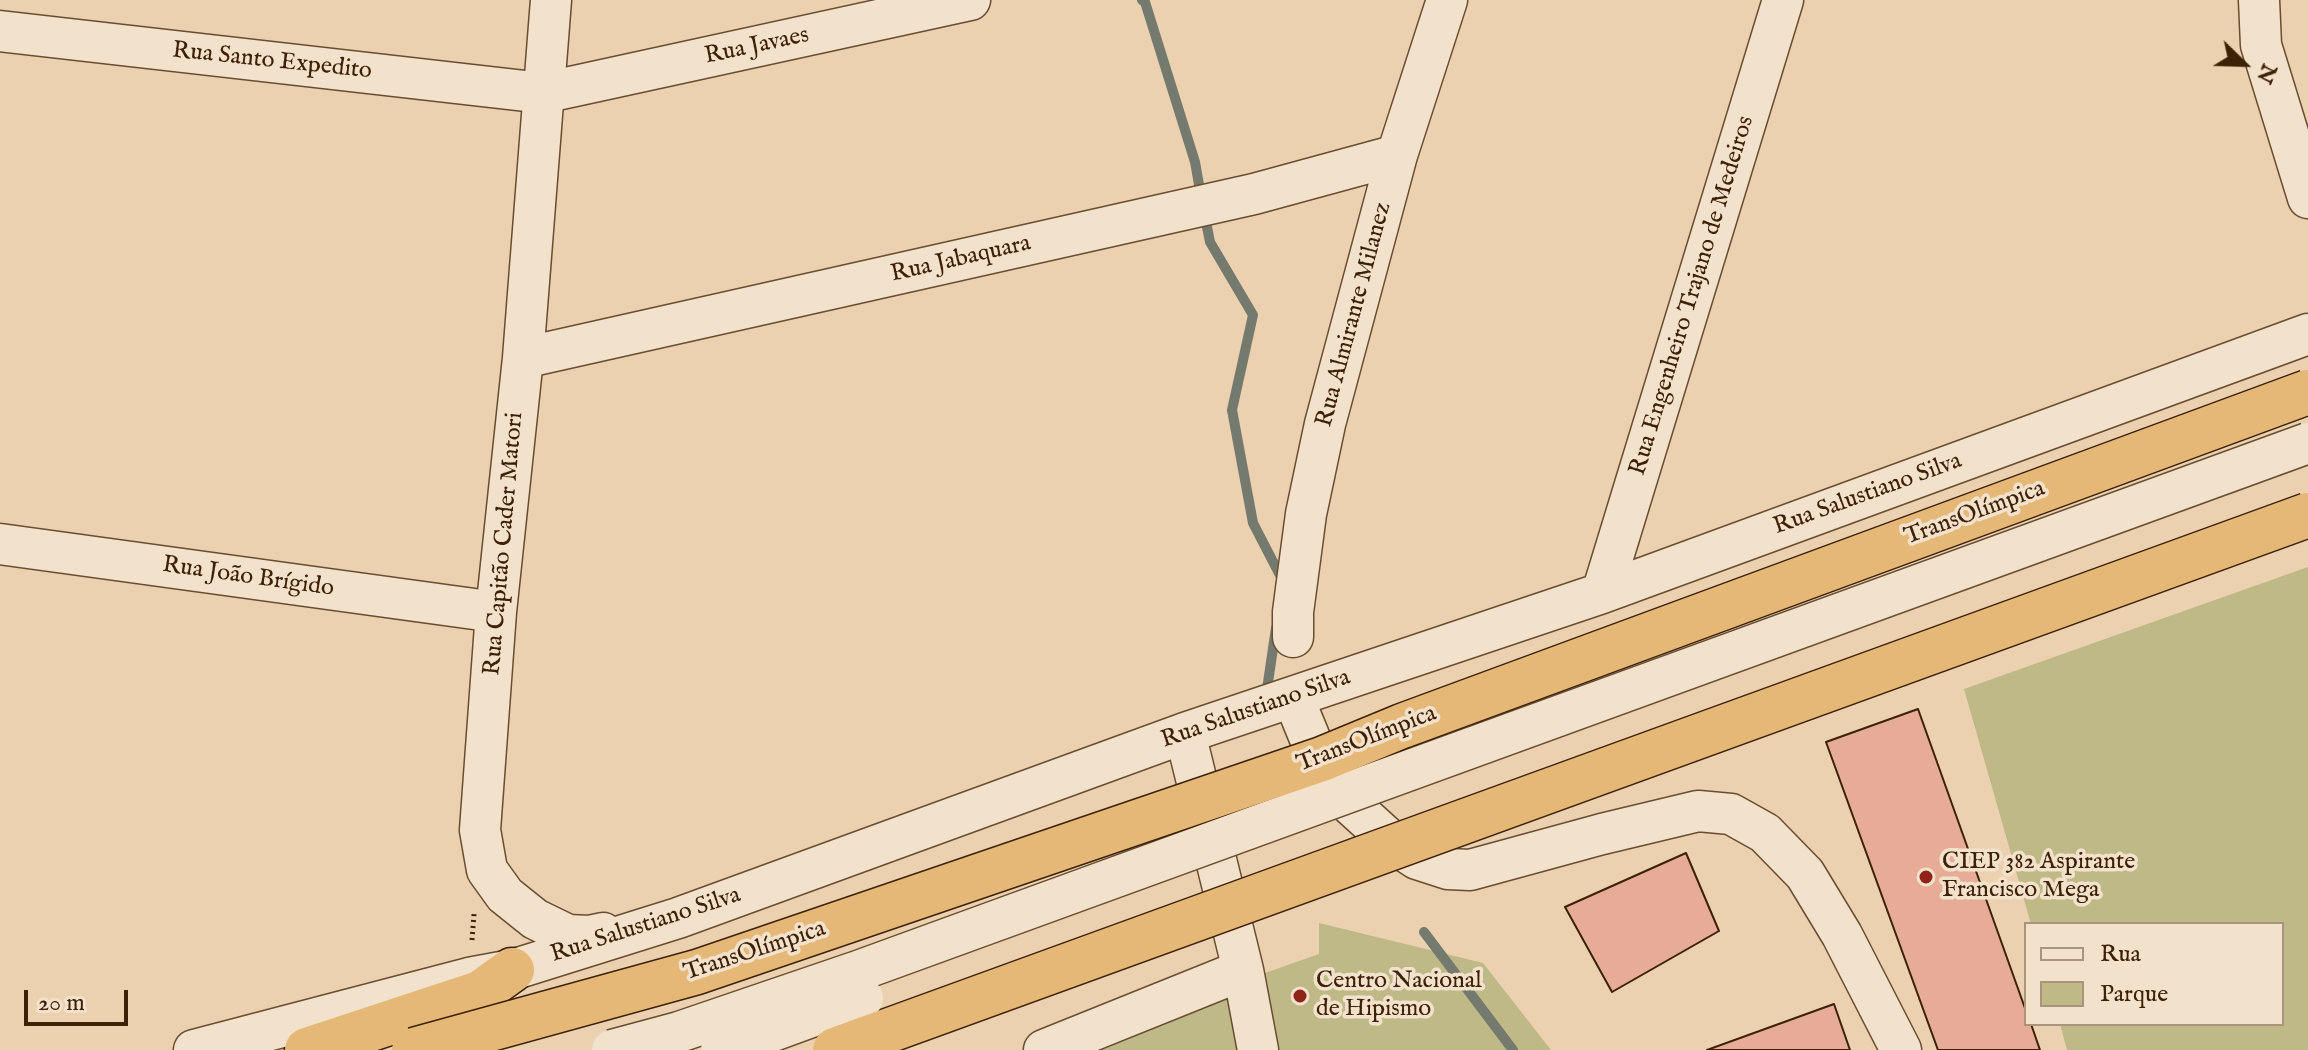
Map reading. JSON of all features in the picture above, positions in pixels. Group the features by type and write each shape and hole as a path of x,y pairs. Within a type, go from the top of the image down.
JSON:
{"highway":[{"name":"TransOlímpica","path":"414,1050 697,972 1322,759 1417,720 2308,392"},
{"path":"835,1050 2308,515"},
{"path":"307,1050 480,993 512,970"}],"street":[{"name":"Rua Capitão Cader Matori","path":"551,0 523,358 496,612 480,830 487,870 505,895 535,919 568,935 589,936 678,918"},
{"name":"Rua Javaes","path":"543,93 970,0"},
{"name":"Rua Almirante Milanez","path":"1293,637 1293,612 1309,499 1325,424 1397,155 1447,0"},
{"name":"Rua Engenheiro Trajano de Medeiros","path":"1602,593 1783,0"},
{"path":"2259,0 2261,45 2308,198"},
{"name":"Rua Santo Expedito","path":"0,31 543,93"},
{"name":"Rua Jabaquara","path":"523,358 1254,194 1397,155"},
{"name":"Rua Salustiano Silva","path":"194,1050 438,986 512,970 678,918 1185,733 1602,593 2308,334"},
{"name":"TransOlímpica","path":"612,1050 679,1032 858,971 2308,443"},
{"path":"721,1050 2308,471"},
{"name":"Rua João Brígido","path":"0,544 496,612"},
{"path":"1293,697 1329,785 1394,844 1417,859 1448,869 1470,870 1698,811 1731,814 1765,833 1805,874 1842,935 1901,1050"},
{"path":"1185,733 1243,970 1258,1050"},
{"path":"1044,1050 1243,970"}],"green space":[{"path":"2308,567 2308,1050 2067,1050 2061,1026 2284,1026 2284,922 2030,922 1964,689"},
{"name":"Centro Nacional de Hipismo","path":"1319,923 1483,963 1551,1050 1046,1050 1319,954"}],"building":[{"name":"CIEP 382 Aspirante Francisco Mega","path":"1918,709 2024,1005 2024,1026 2032,1026 2040,1050 1938,1050 1826,742"},
{"path":"1686,853 1719,931 1612,992 1565,907"},
{"path":"1834,1004 1850,1050 1707,1050"}],"waterway":[{"path":"1142,0 1195,162 1201,196"},
{"path":"1204,212 1210,242 1253,315 1232,410 1253,523 1283,581"},
{"path":"1266,696 1276,628"},
{"path":"1424,932 1513,1050"}],"place":[{"name":"CIEP 382 Aspirante Francisco Mega","path":"1926,877"},
{"name":"Centro Nacional de Hipismo","path":"1300,996"}]}
